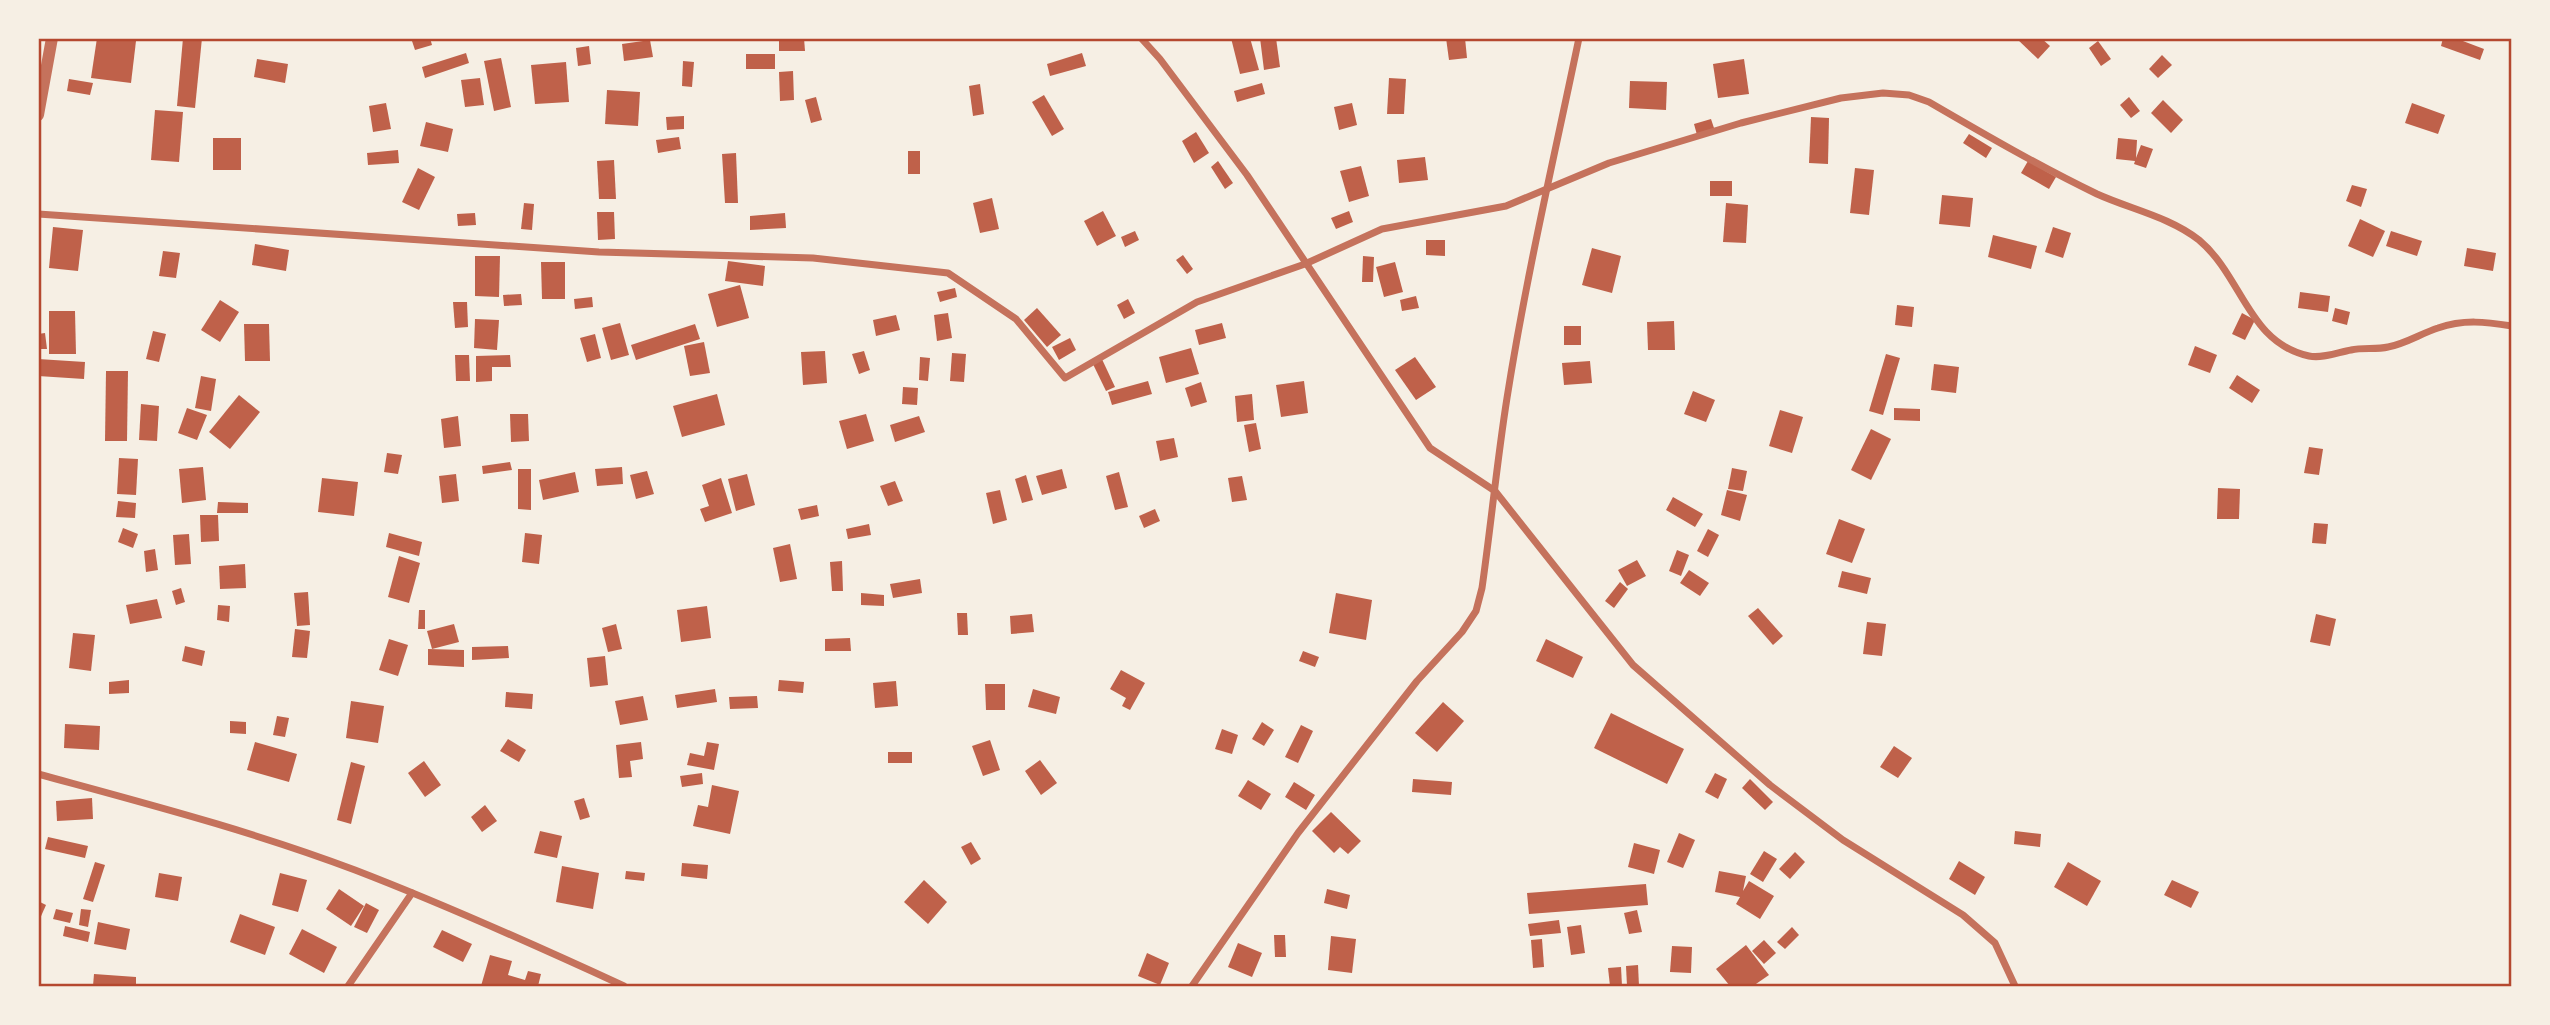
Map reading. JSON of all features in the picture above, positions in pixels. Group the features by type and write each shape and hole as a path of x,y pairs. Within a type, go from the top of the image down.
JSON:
{"street":[{"path":"38,115 52,38"},
{"path":"1141,38 1160,59 1247,175 1430,448 1495,491 1633,665 1770,785 1843,840 1963,915 1995,943 2015,986"},
{"path":"1192,986 1298,833 1417,681 1462,632 1476,611 1482,588 1507,398 1545,190 1555,155 1579,38"},
{"path":"38,214 599,252 813,258 948,273 1016,319 1065,378 1197,302 1306,264 1382,229 1506,206 1609,163 1741,123 1841,98 1883,93 1909,95 1929,102 2042,168 2185,230 2200,241 2226,269 2246,306 2271,338 2289,350 2313,357 2357,349 2389,347 2440,327 2477,320 2511,326"},
{"path":"38,774 187,816 352,869 475,918 624,986"},
{"path":"348,986 412,893"}],"building":[{"path":"97,38 136,41 131,83 91,78"},
{"path":"183,38 202,38 195,108 177,106"},
{"path":"411,38 430,38 432,45 415,50"},
{"path":"779,38 804,38 805,51 779,51"},
{"path":"1231,38 1250,38 1259,70 1240,74"},
{"path":"1260,38 1276,38 1280,67 1264,70"},
{"path":"1446,38 1465,38 1467,58 1449,60"},
{"path":"2016,38 2041,38 2050,46 2038,59"},
{"path":"2443,38 2455,38 2484,49 2480,60 2441,46"},
{"path":"650,40 653,57 624,61 622,44"},
{"path":"2098,41 2111,59 2101,66 2089,48"},
{"path":"589,46 591,64 578,66 576,48"},
{"path":"466,53 469,63 425,78 422,67"},
{"path":"1082,53 1086,66 1050,76 1047,64"},
{"path":"746,54 775,54 775,69 746,69"},
{"path":"2162,55 2172,65 2158,78 2149,69"},
{"path":"501,58 511,107 494,111 484,61"},
{"path":"257,59 288,64 285,83 254,77"},
{"path":"1744,59 1749,94 1718,98 1713,64"},
{"path":"683,61 694,62 692,87 682,86"},
{"path":"566,62 569,102 535,104 531,65"},
{"path":"793,71 794,100 780,101 779,72"},
{"path":"480,78 484,105 465,107 461,80"},
{"path":"1389,78 1406,79 1404,114 1387,114"},
{"path":"69,79 93,83 90,95 67,91"},
{"path":"1630,81 1667,82 1666,110 1629,108"},
{"path":"1262,83 1265,94 1237,102 1234,91"},
{"path":"980,84 984,114 973,116 969,86"},
{"path":"607,90 640,92 638,126 605,124"},
{"path":"1044,95 1064,129 1052,136 1032,102"},
{"path":"816,97 822,120 811,123 805,100"},
{"path":"2129,97 2140,111 2131,118 2120,105"},
{"path":"2163,100 2183,120 2171,133 2151,113"},
{"path":"386,103 391,129 373,132 369,106"},
{"path":"1352,103 1357,125 1339,130 1334,107"},
{"path":"2412,103 2445,115 2438,134 2405,123"},
{"path":"155,110 183,112 179,162 151,160"},
{"path":"684,116 684,129 667,130 666,117"},
{"path":"1811,117 1829,118 1828,164 1809,163"},
{"path":"1711,119 1715,131 1697,135 1694,124"},
{"path":"426,122 453,129 448,152 420,146"},
{"path":"1196,132 1209,153 1194,163 1182,141"},
{"path":"1969,134 1992,148 1986,158 1963,143"},
{"path":"679,137 681,149 658,153 656,140"},
{"path":"213,138 241,138 241,170 213,170"},
{"path":"2118,138 2137,140 2136,158 2141,145 2153,149 2146,168 2134,164 2135,161 2116,159"},
{"path":"398,150 399,163 368,165 367,153"},
{"path":"908,151 920,151 920,174 908,174"},
{"path":"736,153 738,203 725,203 722,154"},
{"path":"1425,157 1428,180 1399,183 1397,160"},
{"path":"614,160 616,199 599,199 597,161"},
{"path":"1218,161 1233,183 1225,189 1211,167"},
{"path":"2028,161 2056,177 2049,189 2021,173"},
{"path":"1361,166 1369,196 1349,202 1340,171"},
{"path":"418,168 435,177 419,210 402,202"},
{"path":"1855,168 1874,170 1869,215 1850,213"},
{"path":"1710,181 1732,181 1732,196 1710,196"},
{"path":"2352,185 2367,189 2361,207 2346,201"},
{"path":"1942,195 1973,198 1970,227 1939,224"},
{"path":"992,198 999,229 980,233 973,203"},
{"path":"524,203 534,204 532,230 521,229"},
{"path":"1726,203 1748,205 1746,243 1723,242"},
{"path":"1103,211 1116,236 1097,246 1084,221"},
{"path":"1349,211 1353,222 1336,229 1331,218"},
{"path":"597,212 614,212 615,239 598,240"},
{"path":"475,213 476,225 458,226 457,214"},
{"path":"785,213 786,228 750,230 750,216"},
{"path":"2360,219 2385,231 2373,257 2348,246"},
{"path":"53,227 83,230 78,271 49,268"},
{"path":"2053,227 2071,233 2063,258 2045,252"},
{"path":"1135,231 1139,240 1125,247 1121,237"},
{"path":"2391,231 2422,241 2417,256 2386,246"},
{"path":"1993,235 2037,246 2031,269 1988,257"},
{"path":"1426,240 1445,240 1445,256 1426,255"},
{"path":"255,244 289,250 286,271 252,265"},
{"path":"1592,248 1621,256 1612,293 1582,285"},
{"path":"2467,248 2496,253 2493,271 2464,266"},
{"path":"163,251 180,253 176,278 159,276"},
{"path":"1183,255 1193,269 1187,274 1176,260"},
{"path":"475,256 500,256 499,297 475,296"},
{"path":"1363,256 1374,257 1373,282 1362,282"},
{"path":"728,261 765,266 763,286 725,281"},
{"path":"541,262 565,262 565,299 542,299"},
{"path":"1395,262 1403,292 1384,297 1376,267"},
{"path":"740,285 749,318 717,327 708,294"},
{"path":"955,288 957,297 940,302 937,292"},
{"path":"2300,292 2330,296 2328,312 2298,308"},
{"path":"521,294 522,305 504,306 503,295"},
{"path":"1416,296 1419,308 1402,311 1400,300"},
{"path":"592,297 593,307 575,309 574,299"},
{"path":"1128,299 1135,313 1124,319 1117,305"},
{"path":"220,300 239,312 220,342 201,330"},
{"path":"453,302 467,302 468,327 455,328"},
{"path":"1897,305 1914,307 1912,327 1895,325"},
{"path":"1037,308 1061,335 1047,347 1024,320"},
{"path":"2335,308 2350,312 2347,325 2332,321"},
{"path":"49,311 75,311 76,354 49,354"},
{"path":"948,313 952,338 937,341 934,315"},
{"path":"2242,313 2255,320 2245,340 2232,334"},
{"path":"896,315 900,330 876,336 873,320"},
{"path":"475,319 499,320 497,350 474,348"},
{"path":"1674,321 1675,350 1648,350 1647,322"},
{"path":"620,323 629,355 611,360 602,328"},
{"path":"1222,323 1226,338 1199,345 1195,330"},
{"path":"244,324 269,324 270,361 245,361"},
{"path":"695,324 700,339 636,360 631,345"},
{"path":"1564,326 1581,326 1581,345 1564,345"},
{"path":"153,331 166,334 159,362 146,359"},
{"path":"45,333 47,349 39,349 38,334"},
{"path":"595,334 601,358 587,362 580,338"},
{"path":"1070,338 1076,350 1059,360 1052,347"},
{"path":"704,342 710,373 690,376 684,346"},
{"path":"2195,346 2217,355 2210,373 2188,365"},
{"path":"1191,348 1199,374 1166,383 1159,357"},
{"path":"825,351 827,383 803,385 801,352"},
{"path":"864,351 870,370 859,374 852,354"},
{"path":"952,353 966,354 964,382 950,381"},
{"path":"1886,354 1900,358 1883,415 1869,411"},
{"path":"455,355 469,355 470,381 456,381"},
{"path":"510,355 511,367 492,367 492,381 476,382 476,356"},
{"path":"1100,355 1115,387 1106,391 1091,360"},
{"path":"920,357 930,358 928,381 919,380"},
{"path":"1415,357 1436,387 1416,400 1395,370"},
{"path":"38,359 85,362 84,379 38,376"},
{"path":"1590,361 1592,383 1564,385 1562,363"},
{"path":"1934,364 1959,367 1956,393 1931,390"},
{"path":"106,371 128,371 127,441 105,441"},
{"path":"2237,375 2260,390 2252,403 2229,388"},
{"path":"201,376 216,379 211,411 195,408"},
{"path":"1148,381 1152,394 1112,405 1108,392"},
{"path":"1304,381 1308,413 1281,417 1276,385"},
{"path":"1201,382 1207,402 1191,407 1185,388"},
{"path":"903,387 918,388 917,405 902,404"},
{"path":"1693,391 1715,400 1706,422 1684,414"},
{"path":"717,394 725,425 682,437 673,406"},
{"path":"1252,394 1254,420 1237,422 1235,396"},
{"path":"239,395 260,412 230,449 209,432"},
{"path":"141,404 159,406 157,441 139,440"},
{"path":"187,408 207,415 197,440 178,433"},
{"path":"1894,408 1920,409 1920,421 1894,420"},
{"path":"1780,410 1803,417 1792,453 1769,446"},
{"path":"510,414 528,414 529,441 511,442"},
{"path":"866,414 874,441 847,449 839,421"},
{"path":"458,416 461,446 444,448 441,419"},
{"path":"919,416 925,432 895,442 890,425"},
{"path":"1256,423 1261,449 1249,452 1244,425"},
{"path":"1871,429 1891,439 1871,480 1851,470"},
{"path":"1174,438 1178,457 1160,461 1156,441"},
{"path":"2309,447 2323,449 2319,475 2304,473"},
{"path":"387,453 402,455 398,474 384,472"},
{"path":"119,458 138,459 136,495 117,494"},
{"path":"510,462 512,470 483,474 482,466"},
{"path":"203,467 206,500 182,503 179,469"},
{"path":"622,467 623,484 597,486 595,469"},
{"path":"1732,468 1747,471 1743,491 1728,489"},
{"path":"518,469 531,469 531,510 518,509"},
{"path":"1062,469 1067,488 1042,495 1036,476"},
{"path":"647,471 654,494 636,499 630,475"},
{"path":"575,472 579,492 543,500 539,480"},
{"path":"1119,472 1128,507 1115,510 1106,476"},
{"path":"456,474 459,501 442,503 439,476"},
{"path":"747,474 755,505 736,511 728,479"},
{"path":"1026,475 1033,500 1022,503 1015,479"},
{"path":"1242,476 1247,500 1232,502 1228,478"},
{"path":"322,478 358,482 354,516 318,512"},
{"path":"721,478 732,513 705,522 700,509 709,506 702,485"},
{"path":"895,481 903,501 888,506 880,486"},
{"path":"2218,488 2240,489 2239,519 2217,519"},
{"path":"1000,490 1007,520 993,524 986,493"},
{"path":"1727,490 1747,495 1740,521 1721,515"},
{"path":"1673,497 1703,514 1695,527 1666,510"},
{"path":"118,501 136,503 135,518 116,517"},
{"path":"218,502 248,503 248,513 217,513"},
{"path":"817,505 819,516 801,520 798,509"},
{"path":"1155,509 1160,521 1144,528 1139,516"},
{"path":"200,515 218,515 219,541 201,542"},
{"path":"1839,519 1865,529 1852,563 1826,554"},
{"path":"2314,523 2328,524 2326,544 2312,543"},
{"path":"869,524 871,535 848,539 846,529"},
{"path":"123,528 138,534 133,548 118,542"},
{"path":"1708,529 1719,535 1708,557 1697,551"},
{"path":"389,533 422,542 419,556 386,547"},
{"path":"525,533 542,535 539,564 522,562"},
{"path":"189,534 191,564 175,565 173,535"},
{"path":"790,544 797,579 780,582 773,548"},
{"path":"155,549 158,570 146,572 144,551"},
{"path":"1677,550 1689,555 1681,576 1669,571"},
{"path":"399,556 420,563 409,603 388,597"},
{"path":"1637,560 1646,576 1627,586 1618,570"},
{"path":"842,561 843,591 832,591 830,562"},
{"path":"245,564 246,588 220,589 219,566"},
{"path":"1689,570 1709,583 1700,596 1680,583"},
{"path":"1842,571 1871,578 1867,594 1838,587"},
{"path":"920,579 922,593 893,598 890,584"},
{"path":"1620,582 1628,589 1614,608 1605,601"},
{"path":"181,588 185,602 176,605 172,591"},
{"path":"308,592 310,625 297,626 294,593"},
{"path":"861,593 884,595 884,606 861,605"},
{"path":"1336,593 1372,600 1366,640 1329,633"},
{"path":"157,599 162,618 130,624 126,605"},
{"path":"218,605 230,606 229,622 217,620"},
{"path":"707,606 711,638 681,642 677,610"},
{"path":"1758,608 1783,636 1773,645 1748,616"},
{"path":"419,610 425,610 425,629 418,629"},
{"path":"957,613 967,613 968,635 958,635"},
{"path":"1032,614 1034,632 1011,634 1010,616"},
{"path":"2316,614 2336,619 2330,646 2310,642"},
{"path":"1867,622 1886,624 1882,656 1863,654"},
{"path":"454,624 459,642 432,649 427,631"},
{"path":"616,624 622,649 608,652 602,628"},
{"path":"295,629 310,631 307,658 292,657"},
{"path":"73,633 95,635 91,671 69,668"},
{"path":"850,638 851,651 825,651 825,639"},
{"path":"389,639 408,645 398,676 379,670"},
{"path":"1546,639 1583,657 1573,678 1536,661"},
{"path":"185,646 205,651 202,666 182,661"},
{"path":"508,646 509,658 472,660 472,647"},
{"path":"428,649 464,650 464,667 428,665"},
{"path":"1303,651 1319,657 1315,667 1299,661"},
{"path":"605,656 608,685 590,687 587,658"},
{"path":"1121,670 1145,683 1130,710 1122,706 1126,698 1110,689"},
{"path":"129,680 129,693 109,694 109,682"},
{"path":"779,680 804,682 803,693 778,691"},
{"path":"896,681 898,706 875,708 873,683"},
{"path":"985,684 1005,684 1005,710 986,710"},
{"path":"715,689 717,702 677,708 675,695"},
{"path":"1033,689 1060,697 1056,714 1028,707"},
{"path":"506,692 533,694 532,709 505,707"},
{"path":"643,696 648,720 620,725 615,701"},
{"path":"757,696 758,708 730,709 729,697"},
{"path":"351,701 384,706 378,743 346,738"},
{"path":"1443,702 1464,721 1437,752 1415,733"},
{"path":"1611,713 1684,749 1667,784 1594,748"},
{"path":"277,716 289,718 285,737 273,735"},
{"path":"230,721 246,722 246,734 230,733"},
{"path":"1262,722 1274,730 1264,746 1252,739"},
{"path":"65,724 100,726 99,750 64,748"},
{"path":"1301,725 1313,731 1298,763 1285,757"},
{"path":"1222,729 1238,735 1232,754 1215,749"},
{"path":"508,739 526,750 519,762 500,751"},
{"path":"990,740 1000,770 983,776 972,746"},
{"path":"255,742 297,754 289,782 247,770"},
{"path":"641,742 643,759 630,761 632,777 619,778 616,745"},
{"path":"707,742 719,744 714,770 687,765 690,753 704,756"},
{"path":"1894,746 1912,758 1898,778 1880,767"},
{"path":"888,752 912,752 912,763 888,763"},
{"path":"1040,760 1057,783 1041,795 1025,771"},
{"path":"424,761 441,785 425,797 408,773"},
{"path":"351,762 365,766 351,824 337,820"},
{"path":"702,773 703,784 682,787 680,776"},
{"path":"1715,773 1727,779 1718,799 1705,792"},
{"path":"1413,779 1452,782 1451,795 1412,792"},
{"path":"1750,779 1773,802 1765,810 1742,788"},
{"path":"1248,780 1271,794 1261,810 1238,796"},
{"path":"1294,782 1315,795 1306,810 1285,797"},
{"path":"712,785 739,791 730,834 693,826 698,805 708,807"},
{"path":"92,798 93,819 57,821 56,801"},
{"path":"584,798 590,817 580,820 574,801"},
{"path":"485,805 497,821 482,832 471,817"},
{"path":"1331,812 1361,841 1348,854 1340,847 1334,853 1312,831"},
{"path":"540,831 562,836 557,858 534,853"},
{"path":"2015,831 2041,834 2040,847 2014,844"},
{"path":"1679,833 1695,840 1683,868 1667,862"},
{"path":"48,837 88,846 85,858 45,849"},
{"path":"971,842 981,859 971,865 961,847"},
{"path":"1634,843 1660,850 1654,874 1628,867"},
{"path":"1764,851 1777,859 1763,882 1750,874"},
{"path":"1795,852 1805,862 1790,879 1779,869"},
{"path":"1959,861 1985,877 1975,895 1949,879"},
{"path":"95,862 105,865 93,902 83,899"},
{"path":"2068,862 2101,881 2087,906 2054,887"},
{"path":"682,863 708,865 707,879 681,876"},
{"path":"562,866 599,873 593,909 556,902"},
{"path":"626,871 645,873 644,881 625,879"},
{"path":"1719,871 1746,876 1743,891 1749,881 1774,896 1760,919 1736,904 1740,897 1715,892"},
{"path":"159,873 182,877 178,901 155,897"},
{"path":"280,873 307,880 298,912 272,905"},
{"path":"924,880 947,902 928,924 904,902"},
{"path":"2172,880 2199,892 2191,908 2164,895"},
{"path":"1646,884 1648,905 1529,914 1527,893"},
{"path":"339,889 364,906 351,926 326,909"},
{"path":"1327,889 1350,895 1347,909 1324,903"},
{"path":"38,901 46,905 38,923"},
{"path":"366,903 379,910 367,933 354,927"},
{"path":"56,909 73,913 70,923 53,919"},
{"path":"81,909 91,910 88,927 79,925"},
{"path":"1637,910 1642,932 1629,934 1624,913"},
{"path":"240,914 275,927 265,955 230,942"},
{"path":"1559,920 1561,933 1530,936 1528,924"},
{"path":"98,922 130,929 126,950 94,944"},
{"path":"1581,925 1585,953 1571,955 1567,927"},
{"path":"65,926 90,932 88,942 63,936"},
{"path":"1792,927 1799,935 1785,949 1777,942"},
{"path":"302,929 337,947 324,973 289,954"},
{"path":"442,930 472,944 463,962 433,947"},
{"path":"1274,935 1285,935 1286,957 1275,957"},
{"path":"1331,936 1356,939 1352,973 1328,970"},
{"path":"1542,939 1544,967 1533,968 1531,940"},
{"path":"1764,940 1776,953 1764,964 1752,951"},
{"path":"1238,943 1262,953 1252,977 1228,967"},
{"path":"1746,945 1769,975 1753,986 1730,986 1716,969"},
{"path":"1672,946 1692,947 1691,973 1670,972"},
{"path":"1147,953 1169,963 1160,985 1138,976"},
{"path":"490,955 512,961 508,975 525,980 528,971 541,974 538,986 481,986"},
{"path":"1638,965 1639,986 1627,986 1626,966"},
{"path":"1621,967 1622,986 1610,986 1608,968"},
{"path":"94,974 136,977 136,986 93,986"}]}
